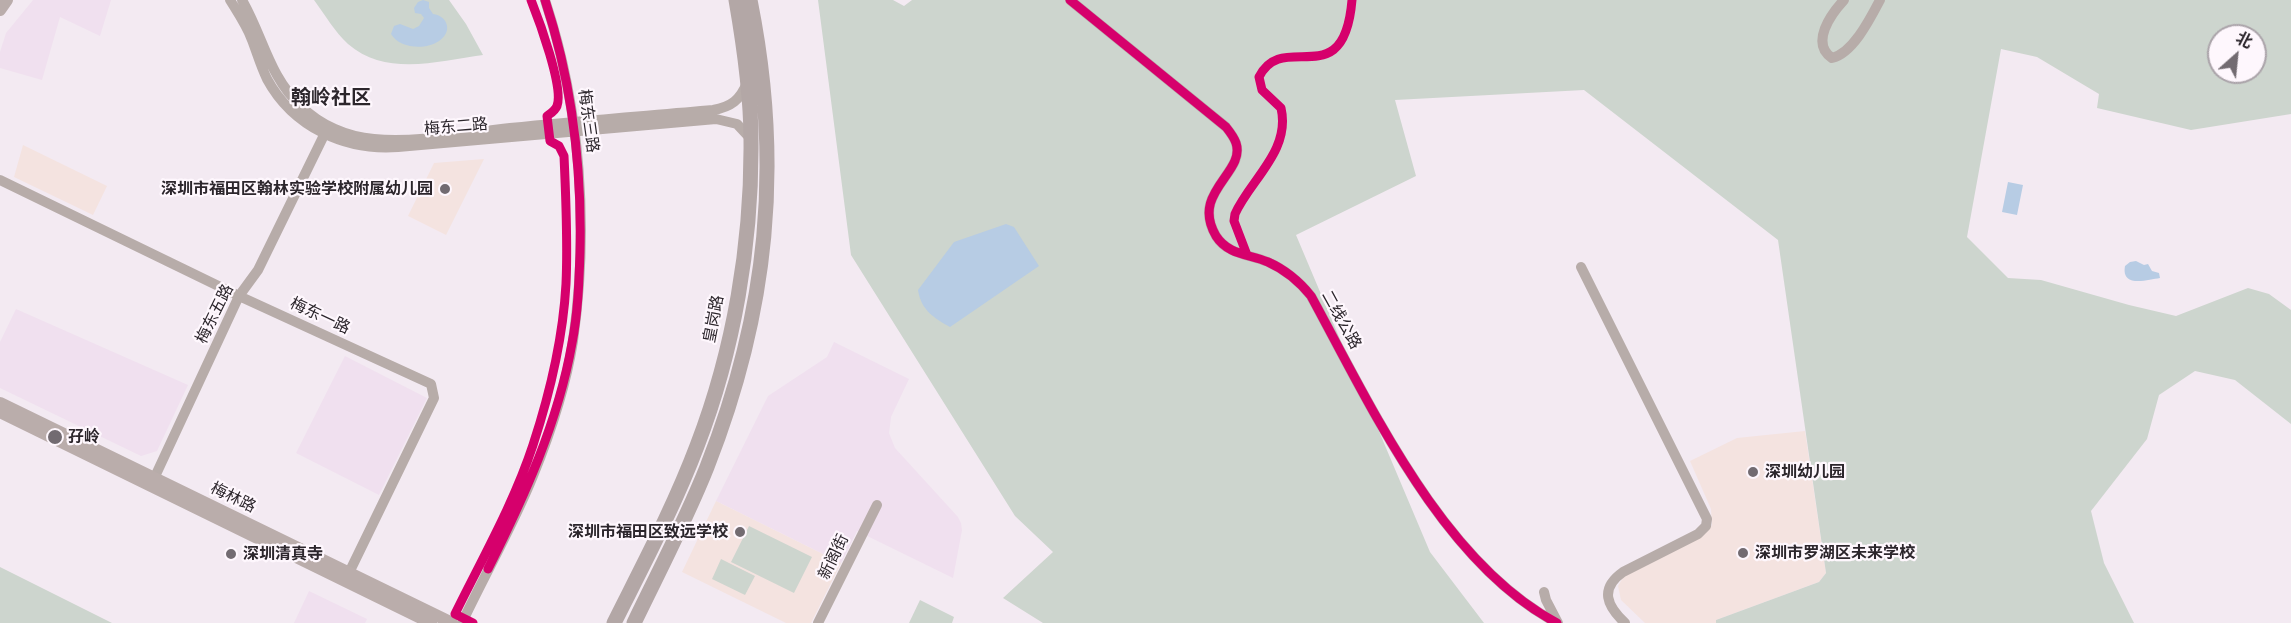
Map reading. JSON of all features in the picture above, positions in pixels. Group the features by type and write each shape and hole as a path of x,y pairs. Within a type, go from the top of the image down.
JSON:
{"highway":[{"name":"皇岗路","path":"614,623 678,492 697,446 726,353 743,263 752,139 748,80 736,0"},
{"path":"634,623 689,507 719,435 750,330 761,269 768,204 768,144 761,63 750,0"}],"main road":[{"path":"0,10 7,0"},
{"name":"梅林路","path":"0,402 152,482"},
{"name":"梅林路","path":"0,412 452,623"},
{"name":"梅林路","path":"348,576 432,623"}],"street":[{"name":"梅东二路","path":"230,0 247,29 268,80 281,100 306,123 326,130"},
{"name":"梅东二路","path":"242,0 281,84 338,141 359,146 390,148 723,108 736,101 748,80"},
{"name":"梅东三路","path":"462,623 533,476 554,413 574,332 579,264 580,197 574,127 561,52 545,0"},
{"name":"二线公路","path":"1070,0 1226,127 1236,143 1237,150 1230,169 1213,194 1209,207 1210,221 1217,237 1234,252 1267,261 1300,282 1311,296 1377,417 1447,526 1492,574 1544,616 1557,623"},
{"path":"1844,0 1825,26 1823,42 1826,54 1832,58 1841,56 1862,32 1880,0"},
{"name":"梅东二路","path":"574,127 716,119 737,124 752,139"},
{"name":"梅东五路","path":"152,482 239,296 258,270 326,130"},
{"name":"梅东一路","path":"0,180 239,296 431,384 434,398 348,576"},
{"path":"1581,267 1707,519 1706,526 1698,534 1623,572 1614,580 1609,590 1609,603 1625,623"},
{"name":"新阁街","path":"818,623 877,505"},
{"path":"1544,592 1557,623"}],"shaded area":[{"path":"33,0 111,0 100,36 60,17 42,80 0,68 0,52 6,33"},
{"path":"314,0 449,0 466,24 483,55 413,64 396,64 379,60 363,54 348,44 334,29"},
{"path":"818,0 893,0 904,6 912,0 2291,0 2291,114 2191,130 2097,108 2099,94 2037,57 2001,49 1967,237 2008,278 2041,280 2176,316 2248,288 2269,294 2291,310 2291,424 2235,380 2195,371 2159,395 2147,439 2091,511 2104,563 2134,623 1716,623 1716,620 1819,582 1826,573 1778,240 1584,90 1395,100 1416,176 1296,235 1430,552 1484,623 1043,623 1003,598 1053,552 1015,516 851,255"},
{"path":"23,145 107,186 93,215 14,177"},
{"name":"深圳市福田区翰林实验学校附属幼儿园","path":"484,159 446,235 408,216 434,163"},
{"path":"16,309 188,385 157,451 141,456 0,388 0,342"},
{"path":"834,342 909,379 891,417 889,433 895,448 961,523 962,530 953,578 857,531 841,563 716,501 768,396 827,357"},
{"path":"345,356 427,398 379,495 296,453"},
{"name":"深圳市罗湖区未来学校","path":"1805,431 1826,573 1819,582 1716,620 1716,623 1645,623 1621,600 1618,586 1627,571 1700,536 1712,525 1711,509 1690,461 1737,438"},
{"name":"深圳市福田区致远学校","path":"716,501 841,563 811,623 786,623 682,572"},
{"path":"749,526 812,557 794,593 731,562"},
{"path":"721,559 755,576 745,595 712,579"},
{"path":"0,567 112,623 0,623"},
{"path":"309,591 367,619 365,623 294,623"},
{"path":"920,600 954,617 952,623 909,623"}],"water":[{"path":"423,0 429,2 429,8 433,14 445,21 446,33 439,41 427,46 400,43 391,34 394,26 400,24 413,29 419,26 424,18 421,14 415,13 414,8 418,2"},
{"path":"2008,182 2023,185 2017,215 2002,212"},
{"path":"1006,224 1014,227 1039,266 950,327 934,317 922,303 918,290 954,242"},
{"path":"2136,261 2144,265 2148,264 2152,271 2159,273 2160,278 2131,280 2125,273 2125,266"}],"cycle path":[{"path":"473,623 455,614 507,509 533,445 555,365 564,304 567,268 564,156 559,146 550,141 547,116 557,106 557,85 550,54 531,0"},
{"path":"488,569 527,487 549,431 566,373 577,309 580,263 577,156 562,62 545,0"},
{"path":"1070,0 1226,127 1236,143 1237,154 1214,195 1210,207 1210,221 1216,236 1227,247 1281,269 1292,276 1311,296 1385,432 1413,478 1444,522 1478,562 1516,596 1557,623"},
{"path":"1247,255 1234,221 1235,214 1275,151 1283,124 1281,108 1262,90 1259,77 1270,64 1283,58 1312,57 1325,54 1337,46 1347,29 1352,0"}],"place":[{"name":"深圳市福田区翰林实验学校附属幼儿园","path":"445,189"},
{"name":"孖岭","path":"55,437"},
{"name":"深圳幼儿园","path":"1753,472"},
{"name":"深圳市福田区致远学校","path":"740,532"},
{"name":"深圳市罗湖区未来学校","path":"1743,553"},
{"name":"深圳清真寺","path":"231,554"}],"district":[{"name":"翰岭社区","path":"331,98"}]}
